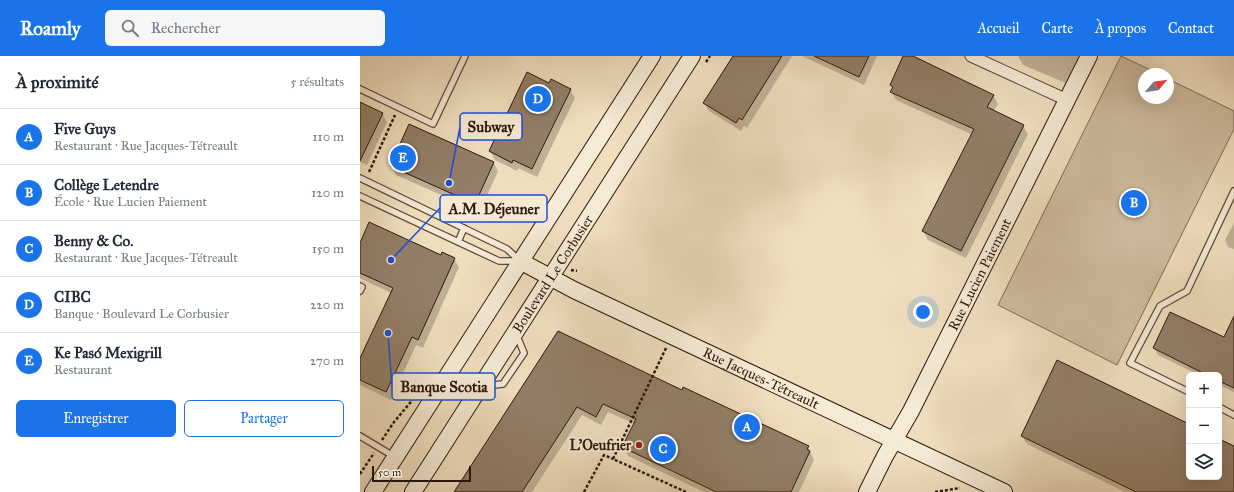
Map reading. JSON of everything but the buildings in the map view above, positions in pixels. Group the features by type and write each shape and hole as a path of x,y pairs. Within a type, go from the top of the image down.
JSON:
{"street":[{"path":"373,492 652,56"},
{"name":"Boulevard Le Corbusier","path":"413,492 692,56"},
{"path":"971,56 1067,100"},
{"name":"Rue Lucien Paiement","path":"867,492 911,412 1089,56"},
{"name":"Rue Jacques-Tétreault","path":"520,261 550,278 1004,492"}],"lane":[{"path":"360,89 433,124 465,56"},
{"path":"363,179 507,249 520,261"},
{"path":"1186,391 1130,363 1160,306 1188,291 1234,191"},
{"path":"360,196 499,261 520,261"},
{"path":"458,242 464,228"},
{"path":"360,286 362,287 360,291"},
{"path":"1221,408 1234,414"},
{"path":"360,436 395,457"}],"path":[{"path":"363,179 399,108"},
{"path":"613,459 667,345"},
{"path":"584,492 604,455 686,492"},
{"path":"360,474 369,460"},
{"path":"935,492 960,488"}],"shaded area":[{"path":"1121,56 1146,68 1138,68 1138,104 1174,104 1174,82 1234,111 1234,129 1117,365 998,305"}],"place":[{"name":"CIBC","path":"538,99"},
{"name":"Ke Pasó Mexigrill","path":"403,158"},
{"name":"Subway","path":"449,183"},
{"name":"Collège Letendre","path":"1134,203"},
{"name":"A.M. Déjeuner","path":"391,260"},
{"name":"Banque Scotia","path":"388,333"},
{"name":"Five Guys","path":"747,427"},
{"name":"L'Oeufrier","path":"639,445"},
{"name":"Benny & Co.","path":"663,449"}]}
